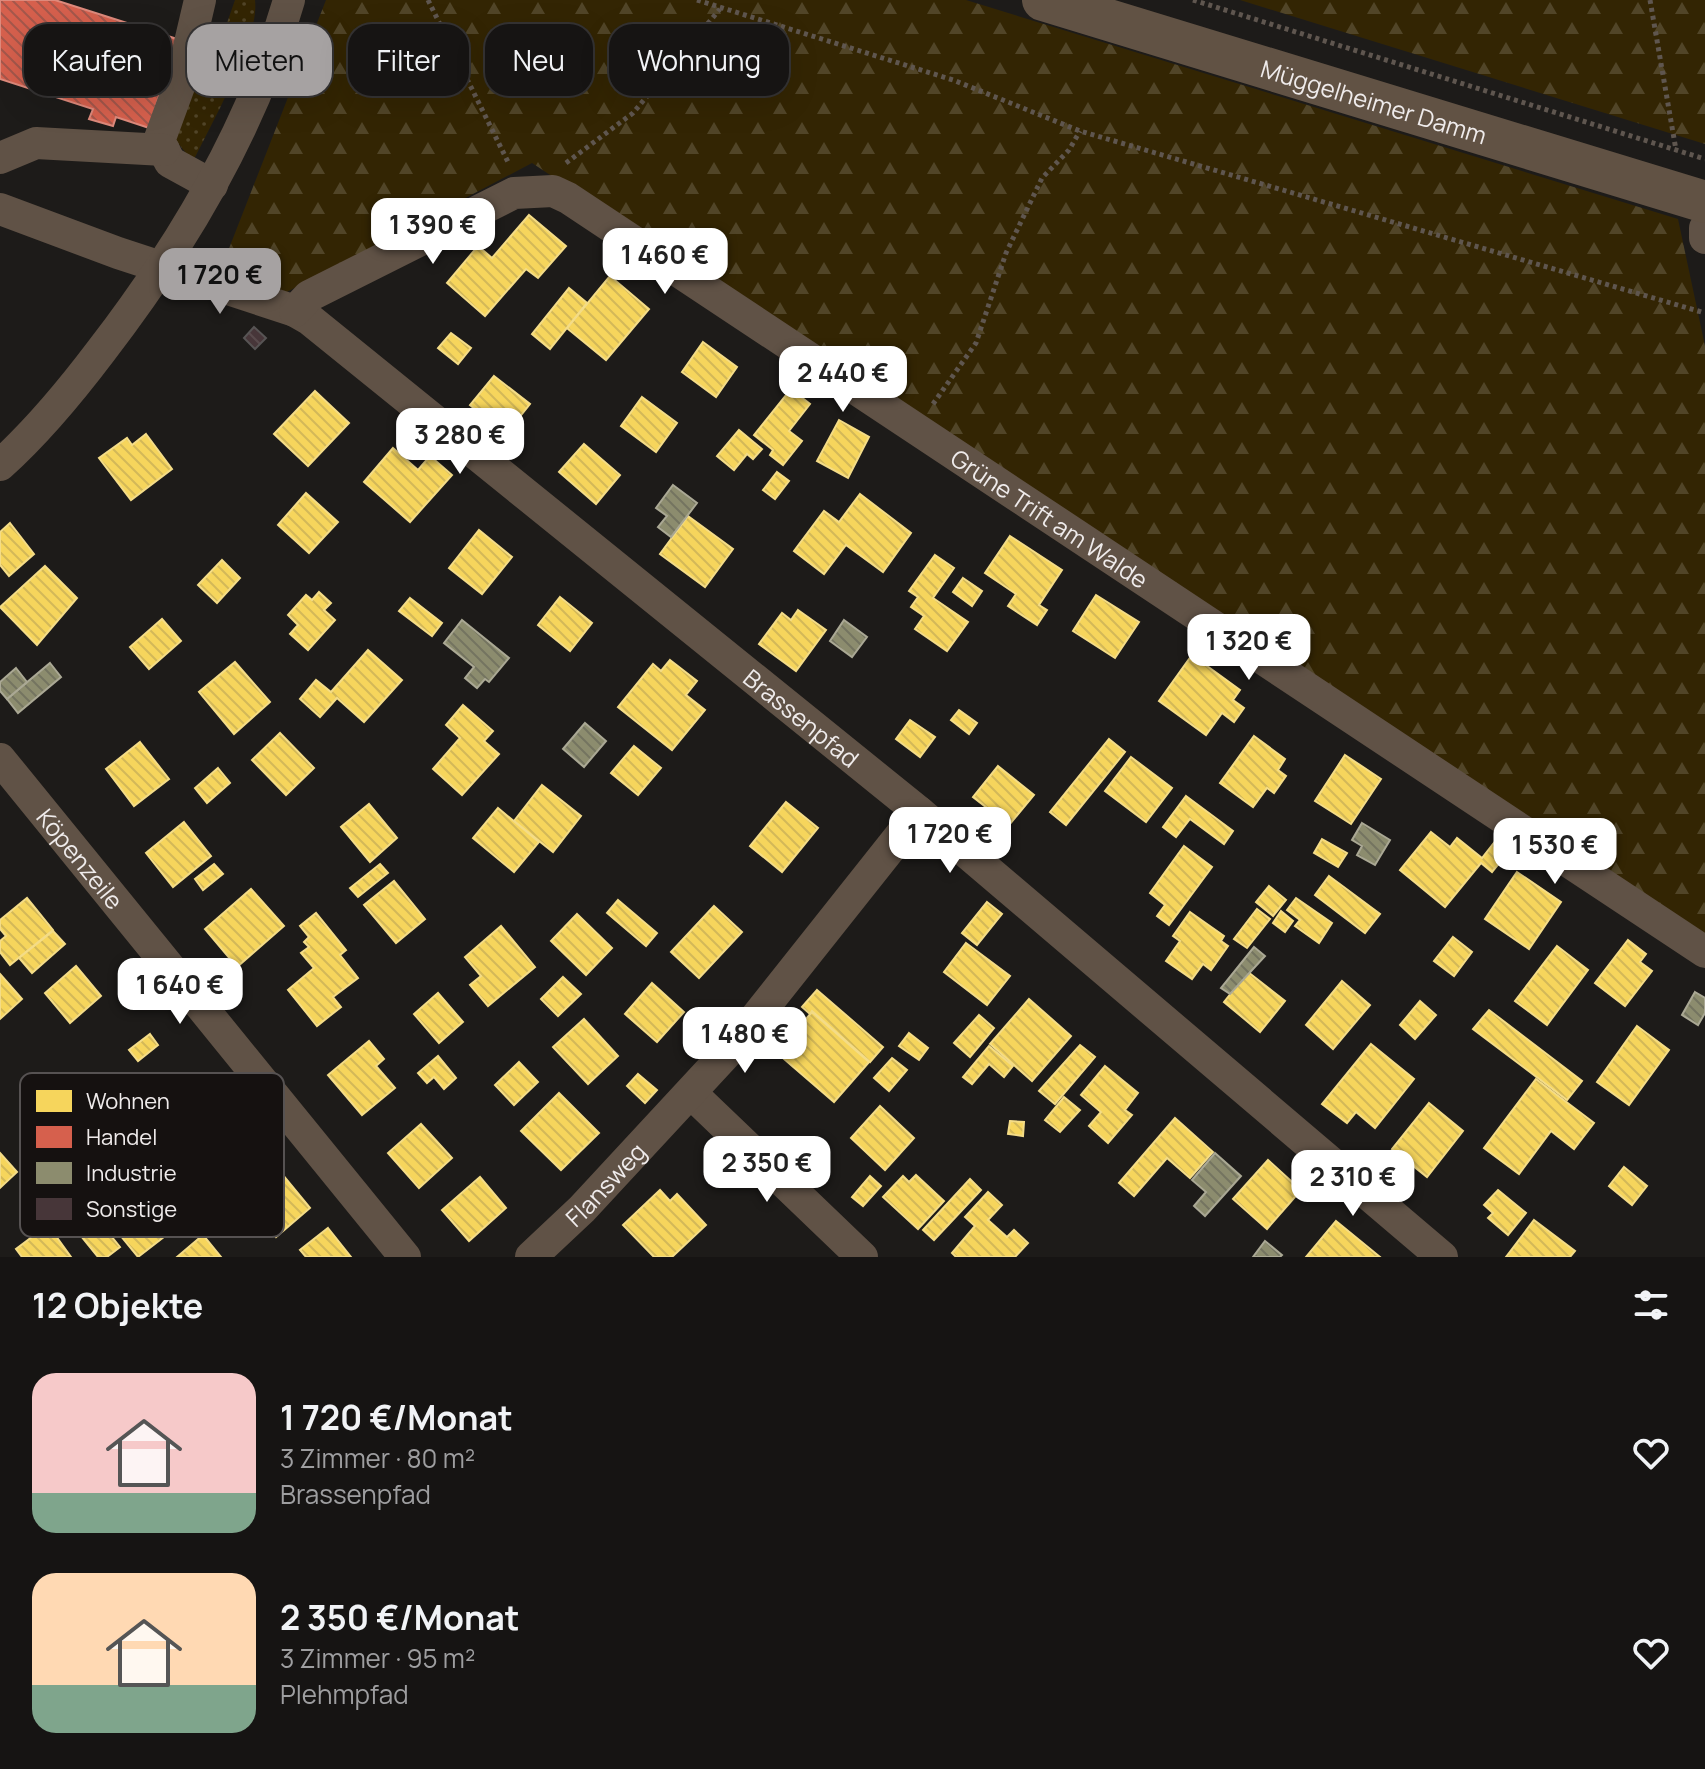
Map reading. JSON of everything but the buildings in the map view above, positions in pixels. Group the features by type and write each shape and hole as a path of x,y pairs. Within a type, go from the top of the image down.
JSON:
{"main road":[{"name":"Müggelheimer Damm","path":"1043,0 1697,208"}],"street":[{"path":"200,0 181,81 159,141 170,162 212,185"},
{"path":"0,465 70,392 162,267 212,185 251,103 289,0"},
{"path":"0,158 36,143 164,150"},
{"path":"295,311 309,296 522,191"},
{"name":"Grüne Trift am Walde","path":"522,191 553,191 568,198 1705,952"},
{"path":"1697,208 1705,238"},
{"name":"Brassenpfad","path":"0,209 295,311 630,576 919,812 1442,1257"},
{"name":"Köpenzeile","path":"0,759 255,1073"},
{"name":"Flansweg","path":"531,1257 692,1094 745,1033 919,812"},
{"path":"692,1094 862,1257"},
{"name":"Köpenzeile","path":"284,1108 405,1257"}],"path":[{"path":"428,0 522,191 557,170 633,113 720,9"},
{"path":"697,0 953,80 1080,131 1705,313"},
{"path":"1193,0 1705,159"},
{"path":"1650,0 1676,150 1697,208"},
{"path":"915,427 976,343 1006,253 1042,178 1069,150 1080,131"}],"green space":[{"path":"235,0 255,0 253,24 227,24"},
{"path":"326,0 966,0 1678,219 1705,346 1705,939 532,163 283,294 221,269 289,96 332,96 332,24 317,24"},
{"path":"1240,0 1705,0 1705,144"},
{"path":"188,96 226,96 193,162 174,138"}]}
